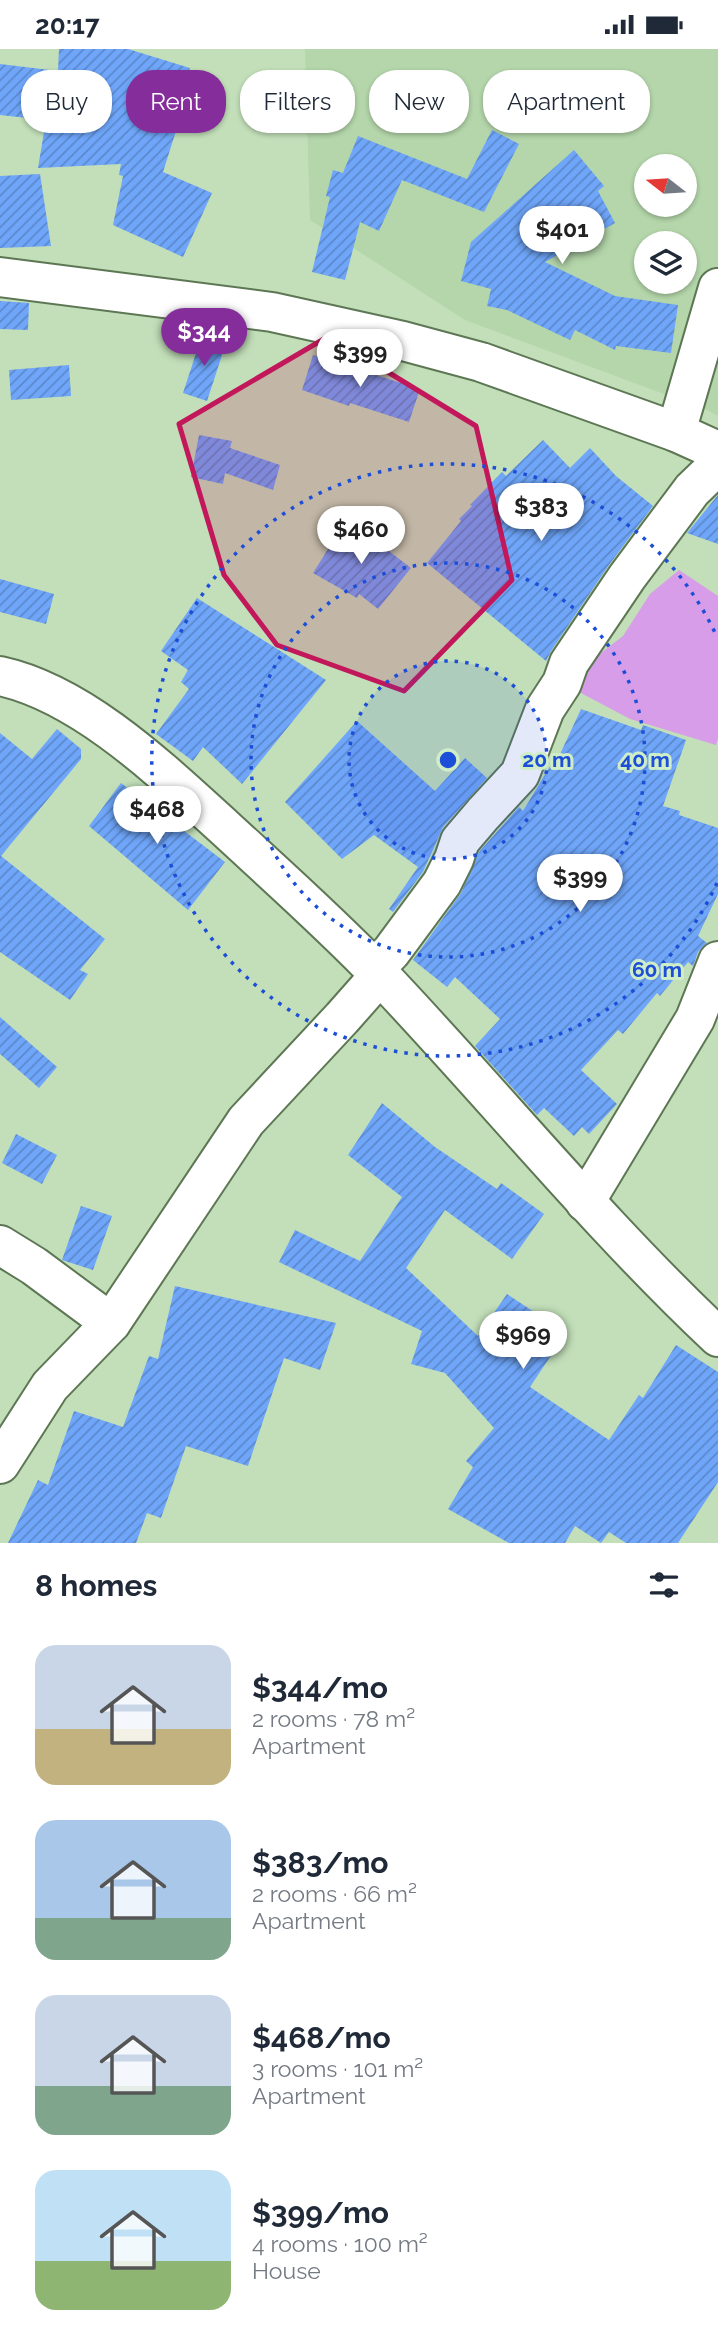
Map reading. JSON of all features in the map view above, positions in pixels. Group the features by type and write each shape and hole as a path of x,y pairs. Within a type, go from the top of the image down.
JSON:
{"street":[{"path":"0,277 272,312 390,338 481,362 676,432 718,451"},
{"path":"676,432 718,288"},
{"path":"0,1464 50,1385 111,1323 246,1121 342,1019 442,883 460,841 520,774 545,709 562,683 569,663 627,577 692,490 718,465"},
{"path":"0,676 44,690 103,725 158,767 377,972 585,1202 665,1287 718,1337"},
{"path":"585,1202 695,1019 718,961"},
{"path":"0,1245 34,1266 111,1323"}],"highlighted area":[{"path":"329,336 476,426 512,580 404,691 277,645 224,575 179,424"}],"shaded area":[{"path":"305,49 718,49 718,416 465,320 310,220 307,133 355,133 355,70 306,70"},
{"path":"679,570 718,596 716,745 630,719 562,683 623,636 650,594"}],"building":[{"path":"59,49 128,49 190,68 126,70 126,133 175,133 163,172 212,193 183,257 113,225 123,176 119,175 121,164 38,168 44,133 112,133 112,70 58,70"},
{"path":"0,64 50,70 21,70 21,117 0,115"},
{"path":"490,133 498,133 519,144 484,212 402,180 379,231 360,222 345,280 312,272 330,197 326,196 333,170 343,173 358,136 467,179"},
{"path":"574,150 604,186 598,191 615,223 545,262 615,296 678,305 671,353 616,346 615,350 575,330 570,340 507,310 487,306 491,289 461,281 471,242"},
{"path":"40,174 51,246 0,248 0,176"},
{"path":"0,301 29,303 28,330 0,329"},
{"path":"202,335 226,343 207,401 183,393"},
{"path":"313,355 420,389 409,422 302,390"},
{"path":"69,365 71,396 11,400 9,370"},
{"path":"199,435 232,441 230,448 280,465 273,490 225,473 223,484 191,477"},
{"path":"543,440 570,468 590,448 616,476 653,506 609,565 546,661 427,563 461,521 459,519 472,506 470,505 502,472 506,476"},
{"path":"718,495 718,544 687,533"},
{"path":"347,519 411,568 378,609 359,594 357,598 313,573"},
{"path":"0,579 54,594 46,624 0,612"},
{"path":"197,598 326,680 242,784 203,747 193,761 156,734 189,689 181,682 188,670 161,651"},
{"path":"581,709 641,730 643,725 686,740 663,806 680,811 679,815 718,828 718,894 698,936 707,943 698,952 693,966 688,962 660,996 657,993 623,1034 618,1030 581,1070 617,1104 589,1134 582,1127 574,1136 544,1108 537,1115 475,1046 500,1019 455,977 447,987 413,960 461,893 479,852 519,807 523,811 552,763 555,765"},
{"path":"357,721 435,791 465,758 487,778 443,827 423,872 393,912 389,909 418,867 374,835 342,859 285,802"},
{"path":"57,729 81,749 81,759 1,856 105,939 80,970 88,974 70,1000 0,952 0,733 32,759"},
{"path":"121,783 225,862 188,910 89,826"},
{"path":"0,1017 57,1067 39,1088 0,1054"},
{"path":"382,1103 435,1147 497,1189 501,1183 544,1214 512,1259 445,1210 406,1268 478,1336 507,1294 566,1333 530,1387 609,1440 639,1395 643,1398 676,1345 718,1372 718,1482 678,1543 626,1543 609,1532 601,1543 575,1526 565,1543 509,1543 448,1509 473,1467 466,1461 494,1428 445,1373 411,1364 422,1331 279,1262 295,1230 360,1261 402,1197 348,1155"},
{"path":"16,1134 57,1155 42,1184 2,1163"},
{"path":"81,1206 112,1216 93,1270 62,1260"},
{"path":"175,1286 336,1323 320,1370 284,1358 248,1466 186,1446 161,1518 147,1513 136,1543 8,1543 38,1480 48,1485 74,1411 123,1427 149,1356 158,1359"}]}
